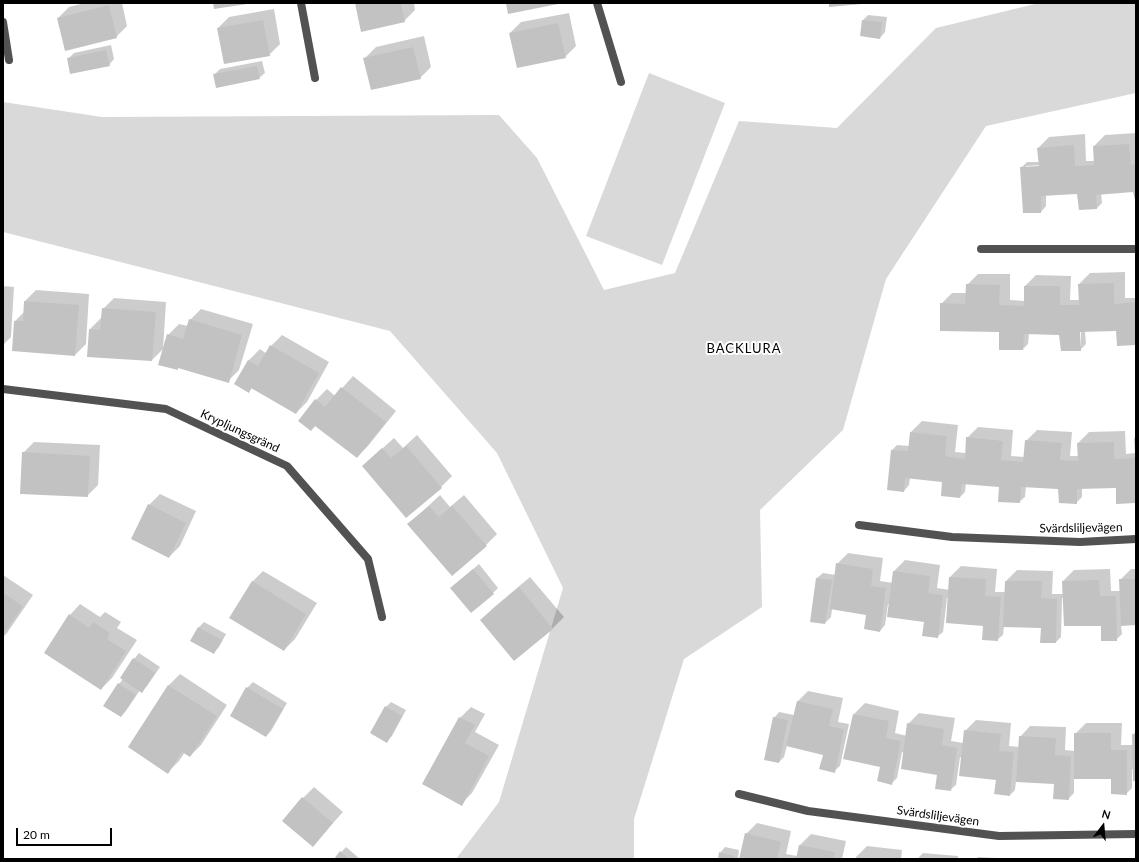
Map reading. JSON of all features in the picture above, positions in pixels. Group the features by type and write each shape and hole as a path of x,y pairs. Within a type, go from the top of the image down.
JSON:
{"street":[{"path":"301,3 315,78"},
{"path":"597,3 621,82"},
{"path":"3,22 9,60"},
{"path":"981,249 1136,249"},
{"name":"Krypljungsgränd","path":"3,389 166,409 287,466 368,559 382,617"},
{"name":"Svärdsliljevägen","path":"859,525 952,537 1080,542 1136,539"},
{"name":"Svärdsliljevägen","path":"739,794 808,811 999,836 1136,834"}],"shaded area":[{"path":"1039,3 1136,3 1136,93 986,126 886,279 843,430 760,510 762,607 684,659 634,819 634,859 456,859 499,802 563,588 497,453 390,331 3,232 3,102 102,117 499,115 537,158 604,290 675,273 739,121 837,128 936,28"},
{"path":"649,73 725,103 662,265 586,236"}],"building":[{"path":"213,3 246,3 247,4 214,9"},
{"path":"355,3 401,3 405,22 361,32"},
{"path":"506,3 558,3 558,4 508,14"},
{"path":"829,3 862,3 862,4 829,7"},
{"path":"109,5 117,38 65,51 57,18"},
{"path":"263,20 270,56 224,64 217,28"},
{"path":"862,20 882,22 880,39 860,36"},
{"path":"558,23 566,58 517,68 509,33"},
{"path":"413,47 421,79 371,90 363,58"},
{"path":"106,50 110,66 70,74 67,58"},
{"path":"257,66 260,79 216,88 213,74"},
{"path":"1129,144 1131,165 1136,164 1136,204 1133,192 1096,195 1097,209 1079,210 1077,194 1041,196 1041,213 1023,213 1020,167 1039,166 1037,148 1074,145 1075,166 1094,165 1093,146"},
{"path":"1114,283 1114,304 1136,302 1136,345 1117,346 1116,331 1080,332 1081,351 1061,351 1059,335 1024,334 1023,350 999,350 999,332 940,331 940,303 965,304 966,284 1000,285 999,305 1024,306 1024,286 1060,286 1060,305 1079,305 1078,284"},
{"path":"24,301 79,305 75,356 12,351 14,321 23,321"},
{"path":"102,308 156,312 152,361 87,357 89,329 100,330"},
{"path":"189,319 242,335 229,383 178,368 178,370 158,365 167,334 183,339"},
{"path":"270,345 319,373 296,414 251,388 249,393 234,384 248,360 258,366"},
{"path":"341,387 386,422 357,458 315,426 311,431 298,421 315,399 325,407"},
{"path":"910,432 947,436 945,456 965,459 966,437 1003,441 1001,460 1023,462 1025,440 1062,443 1060,460 1078,461 1077,443 1114,442 1114,459 1136,458 1136,503 1116,504 1116,488 1077,489 1077,504 1059,503 1058,489 1021,487 1020,503 998,502 999,487 962,484 960,498 941,496 942,482 905,478 904,492 887,490 891,450 908,451"},
{"path":"406,446 442,488 406,518 362,466 382,448 391,458"},
{"path":"22,452 90,456 88,497 20,494"},
{"path":"148,504 186,523 169,558 131,539"},
{"path":"429,506 439,517 452,506 487,546 452,576 407,524"},
{"path":"836,563 873,569 871,586 886,588 880,632 864,629 866,615 830,609"},
{"path":"473,569 494,594 471,613 450,588"},
{"path":"893,571 930,576 928,593 943,595 938,638 922,636 924,622 887,617"},
{"path":"949,577 986,579 985,596 1001,597 998,641 982,640 983,626 946,623"},
{"path":"816,578 832,580 825,624 810,622"},
{"path":"1119,579 1136,579 1136,625 1121,626"},
{"path":"1099,580 1100,596 1116,596 1117,641 1101,641 1101,626 1064,626 1062,581"},
{"path":"252,581 306,614 284,651 229,618"},
{"path":"1005,581 1042,581 1041,598 1057,599 1056,643 1040,643 1041,628 1003,627"},
{"path":"519,587 553,629 514,661 480,620"},
{"path":"3,593 23,606 3,635"},
{"path":"69,614 89,628 93,622 110,633 107,639 126,651 101,690 44,653"},
{"path":"198,627 222,640 214,654 190,641"},
{"path":"133,658 155,673 142,693 120,678"},
{"path":"118,683 136,695 121,717 103,706"},
{"path":"168,685 217,716 190,757 182,752 168,774 128,747"},
{"path":"246,687 283,709 266,737 230,716"},
{"path":"797,701 833,709 829,726 844,729 835,773 819,769 823,755 786,746"},
{"path":"385,706 402,716 387,743 370,733"},
{"path":"853,714 889,721 886,738 901,741 892,785 877,781 880,767 843,759"},
{"path":"459,717 475,725 465,743 489,756 462,806 422,784"},
{"path":"773,717 788,720 779,763 764,760"},
{"path":"907,723 944,729 942,745 957,748 951,791 935,789 937,775 901,769"},
{"path":"964,730 1001,734 999,751 1014,752 1010,796 994,794 996,780 959,776"},
{"path":"1074,733 1111,733 1111,750 1127,750 1127,795 1111,794 1111,779 1074,779"},
{"path":"1132,734 1136,734 1136,781 1133,781"},
{"path":"1019,736 1056,738 1055,755 1071,756 1069,800 1053,799 1054,784 1016,782"},
{"path":"302,797 333,823 313,847 282,821"},
{"path":"745,833 781,842 777,859 739,859"},
{"path":"799,845 835,852 834,859 796,859"},
{"path":"340,851 349,859 334,859"},
{"path":"719,852 735,856 734,859 718,859"}],"district":[{"name":"BACKLURA","path":"744,349"}]}
